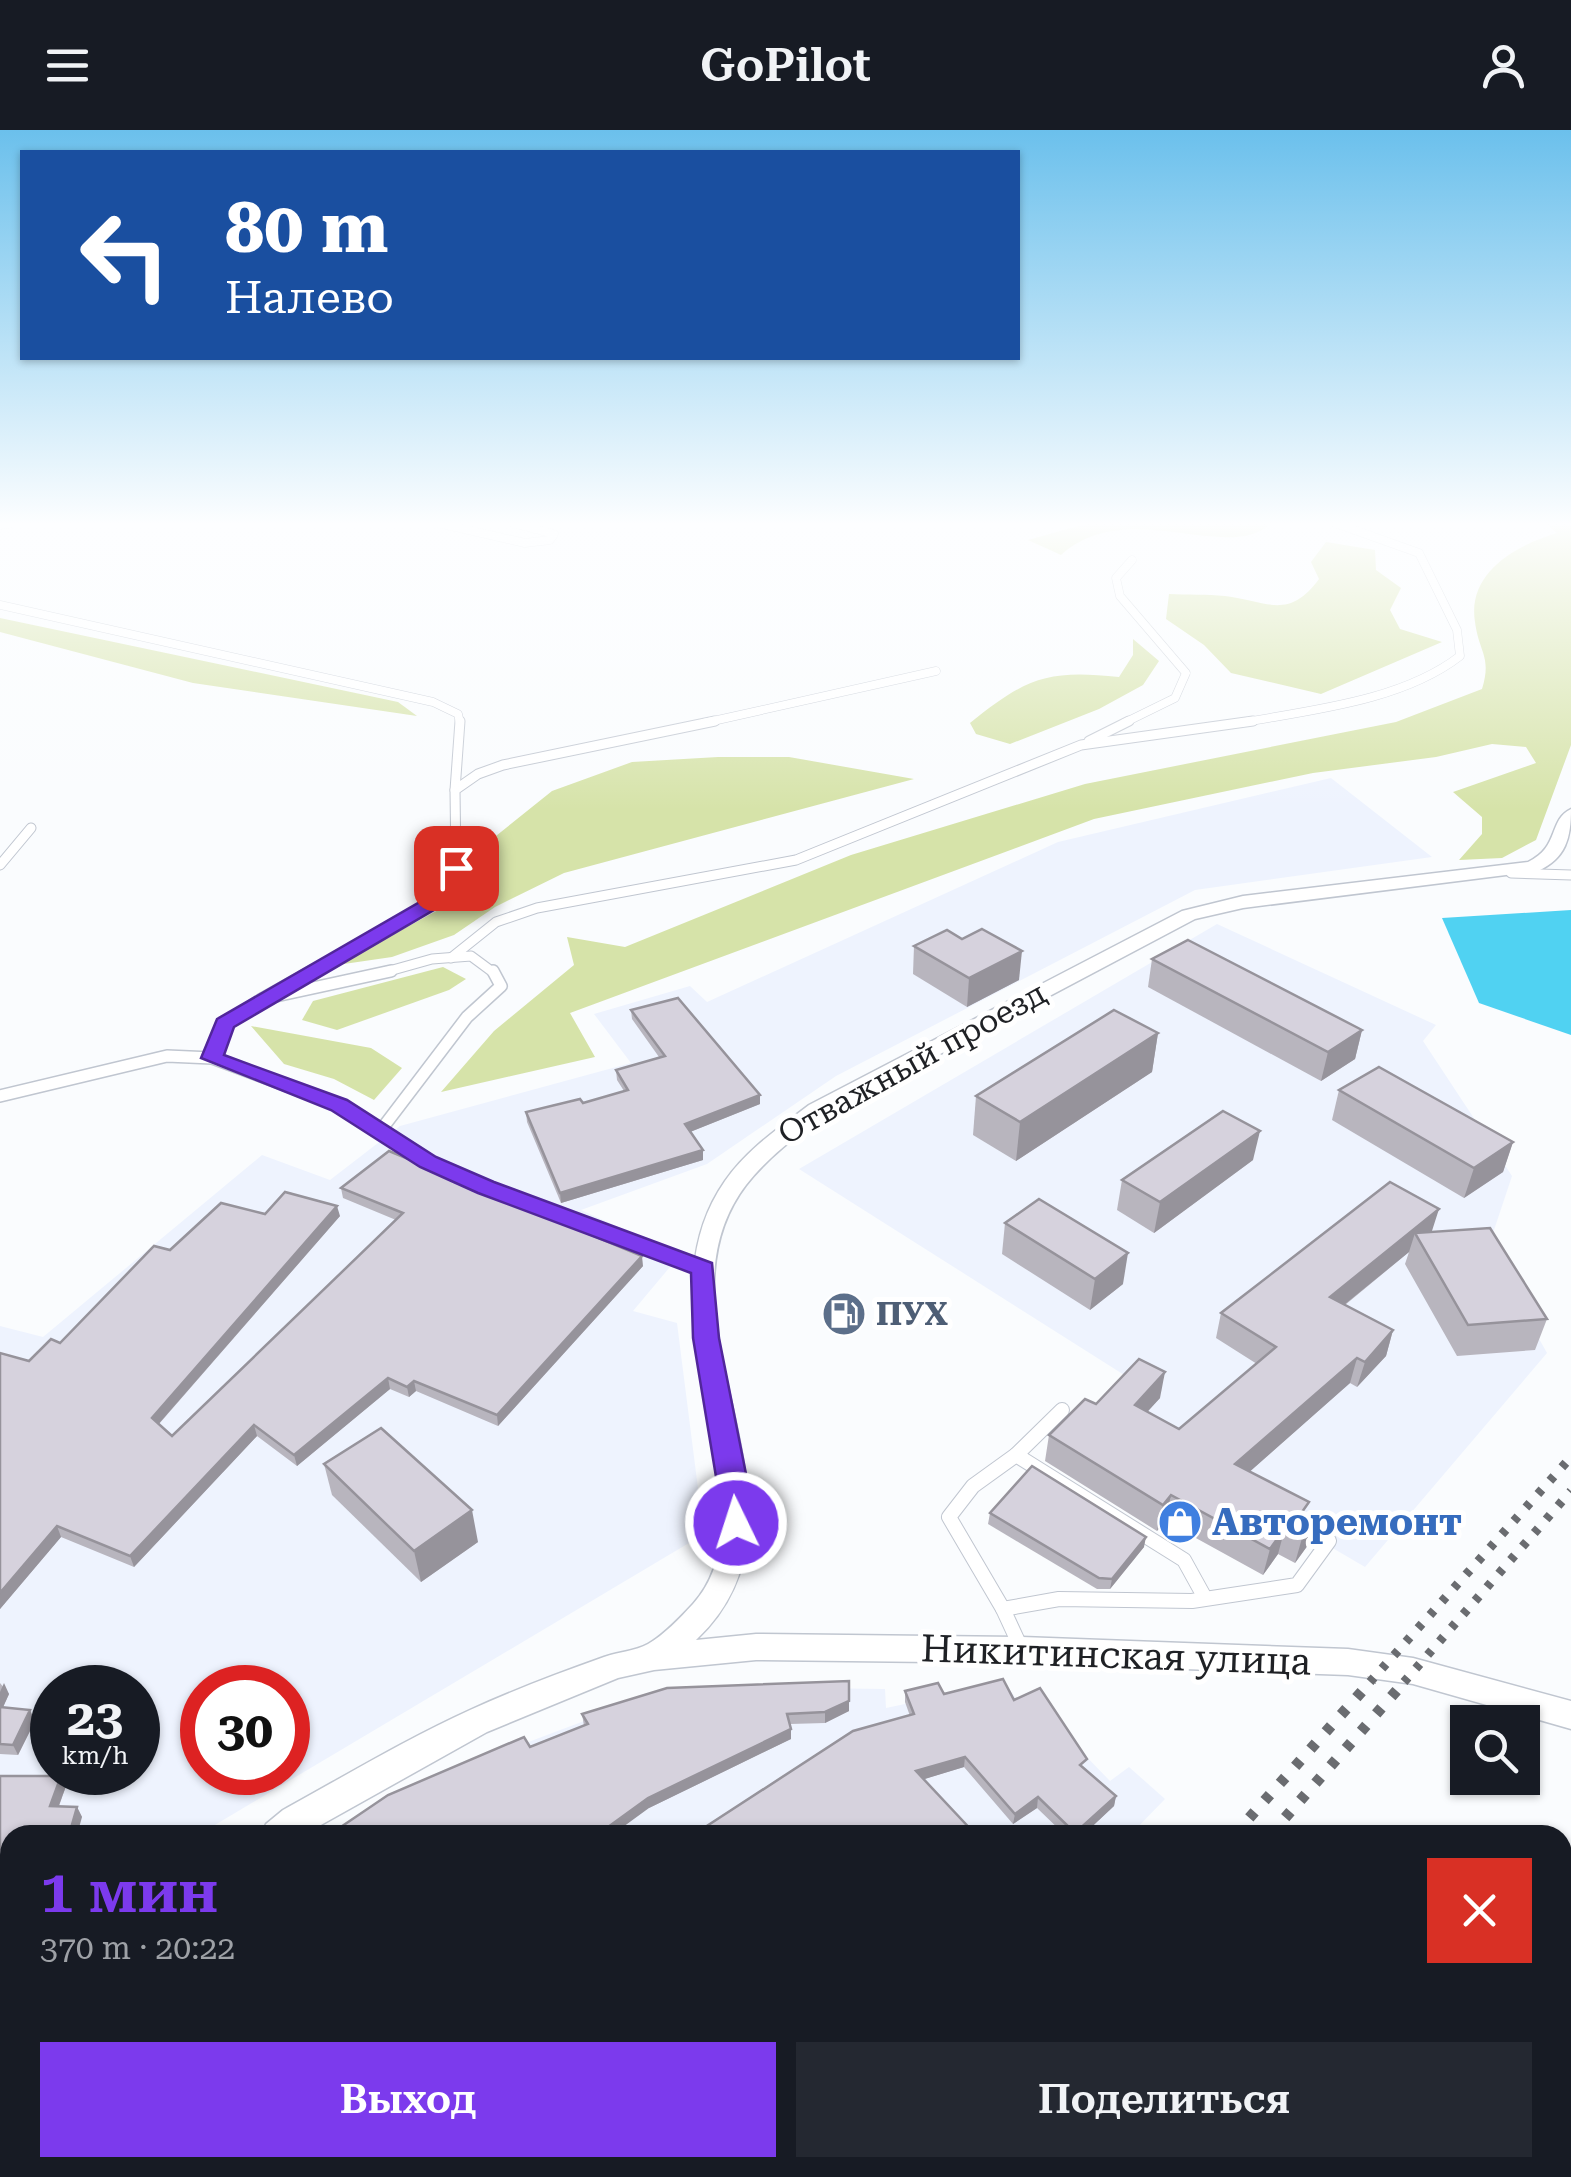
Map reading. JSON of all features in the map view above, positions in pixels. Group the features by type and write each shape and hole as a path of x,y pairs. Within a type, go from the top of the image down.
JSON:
{"street":[{"name":"Отважный проезд","path":"290,1825 500,1710 620,1664 655,1657 709,1607 735,1552 736,1494 706,1338 703,1269 714,1213 739,1174 771,1139 817,1110 1188,915 1230,904 1506,873 1551,858 1571,814"},
{"name":"Никитинская улица","path":"655,1657 756,1647 1022,1650 1348,1662 1414,1670 1571,1715"}],"lane":[{"path":"64,619 433,702 458,714 462,732 455,790 456,868 437,900 225,1024 212,1058"},
{"path":"451,958 496,922 537,908 796,860 1081,745 1175,698 1186,673 1139,619"},
{"path":"1081,745 1242,724 1401,687 1442,670 1460,656 1451,619"},
{"path":"455,790 494,766 558,756 936,671"},
{"path":"0,864 31,828"},
{"path":"1506,873 1571,874"},
{"path":"262,999 451,958 471,956 492,968 501,986 467,1017 380,1130"},
{"path":"0,1096 168,1056 212,1058 339,1105 428,1162 486,1187 703,1269"},
{"path":"1022,1650 1003,1608 948,1517 973,1486 1016,1455 1062,1410"},
{"path":"1016,1455 1184,1560 1205,1598"},
{"path":"1003,1608 1031,1598 1161,1602 1297,1584 1329,1541"}],"shaded area":[{"path":"1331,778 1432,857 1195,890 836,1076 707,1164 581,1210 680,1255 633,1311 677,1323 702,1520 694,1540 310,1768 310,1665 180,1665 180,1795 265,1795 215,1825 0,1825 0,1326 43,1337 262,1155 330,1180 400,1126 631,1063 594,1014 690,986 707,1002 1058,842"},
{"path":"1217,924 1436,1025 1423,1041 1512,1176 1488,1248 1547,1353 1365,1567 1131,1430 1159,1397 799,1169"},
{"path":"1005,1683 1017,1700 1078,1748 1110,1781 1129,1767 1165,1799 1140,1825 353,1825 476,1762 592,1718 810,1688 885,1689 886,1708"}],"green space":[{"path":"2,619 398,702 417,716 193,683 0,632"},
{"path":"1166,619 1394,619 1400,629 1442,642 1321,694 1231,673 1204,645"},
{"path":"1475,619 1571,619 1571,745 1536,840 1502,858 1459,860 1482,834 1482,817 1453,792 1536,763 1526,747 1492,744 1436,757 1313,773 1094,819 570,1013 595,1057 441,1092 494,1031 574,965 567,937 625,947 851,855 1085,784 1396,722 1482,689 1485,661"},
{"path":"1133,639 1159,661 1143,685 1099,709 1010,744 976,734 970,723 1007,696 1038,680 1073,674 1119,677 1133,655"},
{"path":"789,757 914,779 564,873 495,907 454,935 392,957 337,965 453,902 481,848 552,791 632,762"},
{"path":"443,967 466,979 449,990 337,1030 302,1020 313,1001"},
{"path":"251,1026 371,1048 402,1068 374,1100 334,1079 284,1064"}],"water":[{"path":"1571,910 1571,1035 1479,1003 1442,918"}],"building":[{"path":"982,929 1022,951 969,978 914,946 947,930 962,939"},
{"path":"1188,940 1362,1030 1328,1052 1152,959"},
{"path":"678,998 760,1095 685,1124 703,1150 560,1193 526,1112 580,1099 583,1103 628,1090 616,1070 665,1056 631,1010"},
{"path":"1114,1010 1158,1033 1020,1122 976,1096"},
{"path":"1379,1067 1513,1142 1474,1168 1339,1090"},
{"path":"1223,1111 1260,1131 1160,1202 1122,1180"},
{"path":"389,1151 642,1256 497,1415 414,1381 407,1387 388,1378 294,1455 254,1425 130,1556 57,1526 0,1593 0,1353 29,1361 51,1339 60,1343 154,1246 170,1250 221,1203 265,1214 285,1192 337,1206 152,1418 172,1436 403,1213 341,1188"},
{"path":"1390,1182 1439,1209 1330,1297 1393,1330 1365,1362 1357,1358 1235,1464 1309,1502 1302,1512 1315,1519 1302,1538 1285,1528 1270,1549 1171,1495 1163,1505 1049,1435 1085,1399 1096,1404 1139,1359 1165,1372 1135,1405 1179,1429 1276,1347 1221,1313"},
{"path":"1039,1199 1128,1253 1095,1279 1005,1223"},
{"path":"1490,1228 1547,1319 1468,1325 1415,1233"},
{"path":"381,1428 472,1510 414,1551 324,1464"},
{"path":"1032,1466 1146,1537 1112,1579 1099,1578 990,1513"},
{"path":"1003,1679 1014,1700 1040,1688 1087,1759 1080,1765 1116,1796 1084,1825 1067,1825 1038,1797 1015,1814 965,1757 916,1771 967,1825 708,1825 853,1731 914,1714 905,1691 938,1683 944,1694"},
{"path":"849,1681 849,1701 825,1712 787,1714 791,1729 648,1798 611,1825 344,1825 388,1795 524,1737 530,1747 588,1724 582,1714 667,1688"},
{"path":"0,1707 30,1710 13,1745 0,1744"},
{"path":"0,1776 30,1776 30,1795 54,1795 50,1806 77,1807 72,1825 0,1825"}],"railway":[{"path":"1370,1682 1571,1457"},
{"path":"1404,1682 1571,1491"},
{"path":"1243,1825 1372,1680"},
{"path":"1279,1825 1406,1680"}],"place":[{"name":"ПУХ","path":"844,1314"},
{"name":"Авторемонт","path":"1180,1522"}],"route":[{"path":"456,868 437,900 225,1024 212,1058 256,1071 339,1105 428,1162 486,1187 703,1269 706,1338 736,1494 736,1523"}]}
